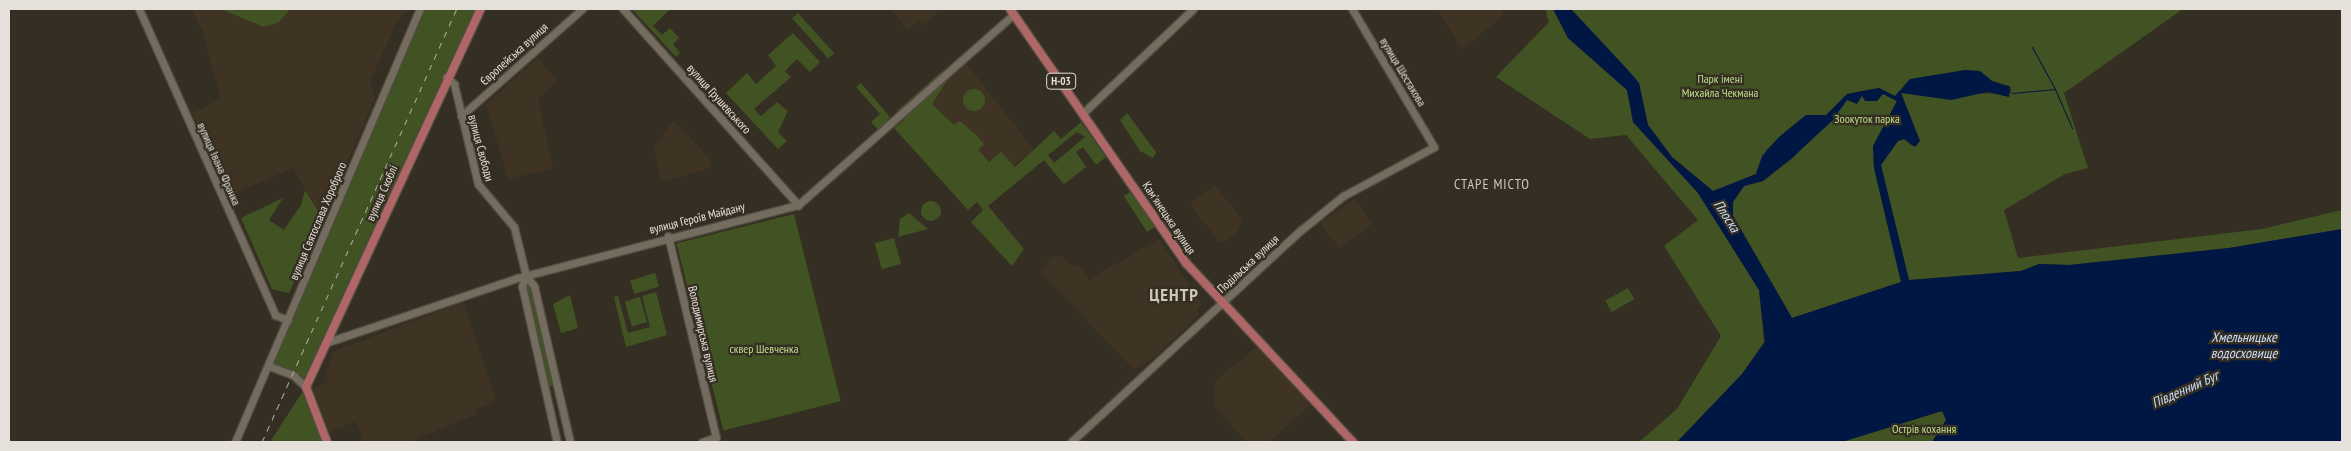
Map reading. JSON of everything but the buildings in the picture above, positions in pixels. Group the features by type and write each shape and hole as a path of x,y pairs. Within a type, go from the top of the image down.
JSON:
{"main road":[{"name":"вулиця Скоблі","path":"306,387 328,342 446,77 481,9"},
{"name":"Камʼянецька вулиця","path":"1012,11 1178,253 1353,442"},
{"path":"306,387 327,442"}],"street":[{"name":"вулиця Івана Франка","path":"139,9 275,315 288,320"},
{"name":"вулиця Святослава Хороброго","path":"236,442 420,9"},
{"name":"Європейська вулиця","path":"461,116 582,9"},
{"name":"вулиця Грушевського","path":"623,9 798,205"},
{"path":"1083,112 1193,9"},
{"name":"вулиця Шестакова","path":"1352,9 1434,146"},
{"name":"вулиця Героїв Майдану","path":"328,342 526,276 668,236 798,205 1012,11"},
{"name":"вулиця Свободи","path":"446,77 454,84 478,184 514,227 526,276 534,286 570,442"},
{"name":"Подільська вулиця","path":"1071,442 1343,196 1434,146"},
{"name":"Володимирська вулиця","path":"668,236 716,437 702,442"},
{"name":"вулиця Свободи","path":"526,276 522,286 557,442"},
{"path":"269,366 294,375 306,387"}],"shaded area":[{"path":"191,9 411,9 397,21 370,82 375,98 323,219 293,168 231,195 192,113 221,99 202,29"},
{"path":"890,9 940,9 924,26 919,20 908,30"},
{"path":"1437,9 1501,9 1504,15 1462,50"},
{"path":"538,58 558,81 538,99 553,168 508,179 486,104"},
{"path":"966,63 1034,150 991,183 923,96"},
{"path":"674,120 709,158 711,168 661,182 654,147"},
{"path":"1215,185 1242,220 1237,233 1224,242 1218,241 1190,204"},
{"path":"1354,199 1372,224 1339,248 1321,223"},
{"path":"1159,239 1202,304 1197,311 1200,314 1148,362 1133,369 1040,271 1051,258 1063,256 1073,267 1079,265 1088,280"},
{"path":"463,302 496,401 475,410 477,414 409,442 364,442 356,421 329,431 313,388 328,382 326,372 333,352"},
{"path":"1260,344 1313,402 1269,442 1247,442 1215,407 1215,381"}],"green space":[{"path":"221,9 290,9 279,22 264,27"},
{"path":"422,9 478,9 303,384 272,365"},
{"path":"632,9 670,9 653,26 662,35 670,28 679,38 673,44 680,53 676,57"},
{"path":"1545,9 1553,9 1568,38 1627,90 1633,122 1698,193 1759,290 1764,342 1742,374 1677,442 1639,442 1677,409 1721,336 1664,246 1698,220 1626,135 1590,139 1496,77 1549,22"},
{"name":"Парк імені Михайла Чекмана","path":"1571,9 2183,9 2064,93 2088,168 2065,174 2004,210 2018,258 2262,229 2342,210 2342,229 2229,248 2069,265 2039,264 2021,271 1909,280 1881,165 1898,141 1904,139 1912,146 1920,141 1901,93 1955,99 1966,94 2012,93 2010,86 1992,81 1980,71 1965,70 1906,85 1895,96 1879,88 1855,92 1826,115 1806,115 1786,131 1767,149 1756,174 1713,191 1672,157 1648,125 1639,83"},
{"path":"798,13 834,53 828,58 792,18"},
{"path":"793,33 820,62 810,72 797,59 785,71 791,77 754,109 761,116 777,102 788,111 778,132 787,141 778,149 726,93 747,73 756,84 776,66 768,55"},
{"path":"941,72 948,79 932,104 954,125 960,121 977,136 984,144 978,150 989,162 1001,152 1015,167 1054,131 1061,139 1081,122 1106,157 1096,165 1083,147 1076,152 1086,167 1064,184 1044,160 988,206 1024,249 1012,266 971,222 983,210 977,202 968,210 894,128 904,120 897,111","holes":["1077,132 1085,137 1054,163 1048,155"]},
{"path":"861,83 890,117 879,131 871,122 880,114 856,87"},
{"path":"970,89 978,89 985,96 985,104 978,111 970,111 963,104 963,96"},
{"name":"Зоокуток парка","path":"1883,94 1897,101 1873,146 1874,168 1901,282 1792,318 1730,210 1733,202 1744,186 1763,181 1793,158 1847,100 1862,96 1868,101"},
{"path":"1127,113 1156,152 1153,158 1140,151 1120,120"},
{"path":"305,190 323,219 289,293 272,289 241,218 283,198 269,220 284,230 301,205"},
{"path":"1133,190 1156,226 1147,232 1124,196"},
{"path":"927,201 935,201 941,207 941,215 935,221 927,221 921,215 921,207"},
{"path":"909,213 928,229 898,237 900,219"},
{"name":"сквер Шевченка","path":"794,214 841,401 723,431 677,243"},
{"path":"894,238 901,264 882,269 875,243"},
{"path":"655,273 659,286 634,294 630,281"},
{"path":"532,284 554,386 548,387 525,285"},
{"path":"1628,288 1634,299 1612,312 1605,301"},
{"path":"656,292 667,335 626,347 614,297 618,296 628,333 650,327 642,296"},
{"path":"570,295 578,328 561,333 553,304"},
{"path":"640,297 647,322 632,326 625,301"},
{"path":"303,391 323,442 270,442"},
{"name":"Острів кохання","path":"1938,412 1945,412 1946,420 1932,442 1842,442"}],"water":[{"name":"Хмельницьке водосховище","path":"1553,9 1571,9 1628,70 1639,83 1648,125 1672,157 1713,191 1756,174 1762,156 1779,137 1806,115 1826,115 1847,94 1879,88 1895,96 1910,79 1965,70 1980,71 1992,81 2010,87 2009,97 1987,92 1951,100 1901,93 1920,141 1915,147 1904,139 1898,141 1881,165 1909,280 2021,271 2039,264 2069,265 2229,248 2342,229 2342,442 1932,442 1946,420 1942,411 1842,442 1677,442 1742,374 1765,342 1759,290 1698,193 1633,122 1627,90 1568,38","holes":["1883,94 1897,101 1873,146 1874,168 1901,282 1792,318 1733,216 1733,202 1744,186 1763,181 1792,158 1832,121 1847,100 1857,104 1862,96 1865,101 1877,101"]}],"waterway":[{"path":"2032,47 2055,89"},
{"path":"2012,93 2055,89 2072,128"}],"railway":[{"path":"262,442 457,9"}],"district":[{"name":"СТАРЕ МІСТО","path":"1492,184"},
{"name":"ЦЕНТР","path":"1174,295"}],"water label":[{"name":"Плоска","path":"1727,216"},
{"name":"Південний Буг","path":"2185,389"}]}
